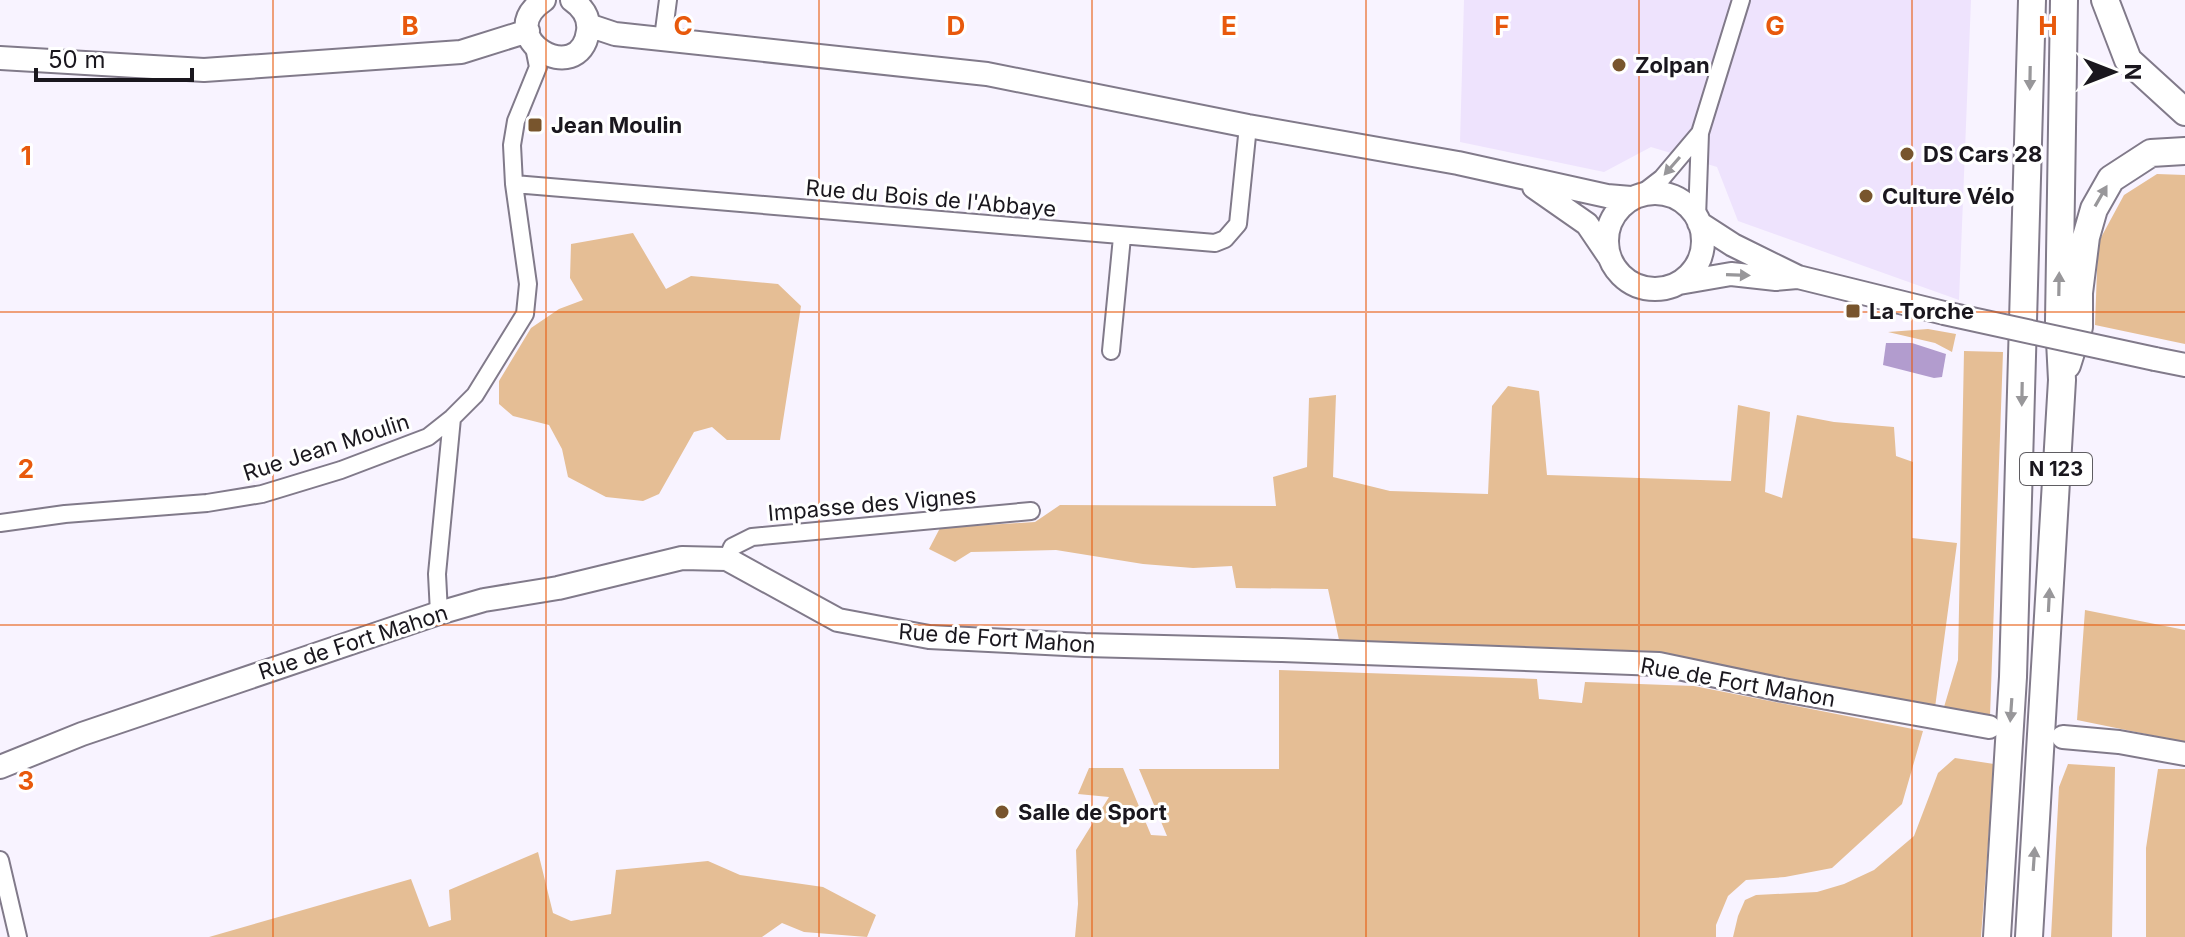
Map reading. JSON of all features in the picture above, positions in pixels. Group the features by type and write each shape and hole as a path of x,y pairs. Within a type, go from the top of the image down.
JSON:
{"main road":[{"name":"N 123","path":"1997,937 2013,677 2032,0"},
{"name":"N 123","path":"2029,937 2062,380 2059,321 2064,0"},
{"path":"2105,0 2128,60 2185,112"},
{"path":"2062,380 2079,327 2079,293 2086,237 2094,209 2111,179 2124,170 2151,153 2185,151"}],"street":[{"path":"544,0 531,12 531,39 550,57 569,56 584,44 588,25 581,7 572,0"},
{"path":"663,38 668,0"},
{"path":"1698,220 1700,133 1741,0"},
{"path":"588,25 615,34 987,74 1248,126 1458,163 1519,179 1607,196 1636,197 1662,193 1689,207 1703,235 1702,251 1696,266 1679,283"},
{"path":"0,58 204,70 461,52 531,39"},
{"name":"Rue Jean Moulin","path":"0,523 65,514 207,503 262,494 341,470 428,437 452,418 475,395 525,314 528,284 514,184 512,145 516,121 538,67 531,39"},
{"name":"Rue du Bois de l'Abbaye","path":"514,184 1215,243 1225,239 1238,224 1248,126"},
{"path":"1608,255 1606,236 1610,221 1619,208 1662,178 1700,133"},
{"path":"1519,179 1587,224 1614,268 1625,280 1639,287 1655,290 1731,274 1776,279 1798,277"},
{"path":"1698,220 1733,245 1798,277 1944,313 2185,365"},
{"path":"1111,351 1122,237"},
{"path":"439,613 437,574 452,418"},
{"name":"Impasse des Vignes","path":"727,559 732,547 752,537 1031,511"},
{"name":"Rue de Fort Mahon","path":"0,767 82,734 439,613 484,600 558,588 682,558 727,559 838,620 929,637 1659,664 1989,727"},
{"path":"2063,737 2119,742 2185,754"},
{"path":"0,860 18,937"}],"shaded area":[{"path":"1464,0 1971,0 1959,300 1738,221 1717,167 1651,147 1604,172 1460,142"},
{"path":"2157,174 2185,175 2185,344 2095,325 2098,243 2124,195"},
{"path":"633,233 666,289 691,276 778,284 801,306 780,440 727,440 712,427 694,432 659,494 643,501 606,497 568,477 562,449 549,425 513,416 499,404 499,381 531,328 559,309 583,300 570,278 571,244"},
{"path":"1928,329 1956,334 1952,352 1935,343 1888,332"},
{"path":"1886,343 1912,343 1946,354 1942,377 1934,378 1883,365"},
{"path":"1964,351 2003,352 1990,717 1944,707 1958,660"},
{"path":"1508,386 1539,391 1547,475 1731,481 1738,405 1770,412 1765,492 1782,498 1797,415 1834,422 1894,427 1896,456 1913,462 1912,538 1957,543 1934,715 1651,651 1339,640 1328,589 1236,588 1232,566 1193,568 1143,564 1056,550 971,552 955,562 929,549 940,528 1035,522 1060,505 1276,506 1273,477 1307,467 1309,398 1336,395 1333,477 1390,491 1488,494 1492,406"},
{"path":"2085,610 2185,630 2185,742 2077,720"},
{"path":"1279,670 1537,679 1539,699 1582,703 1585,682 1694,686 1923,731 1902,804 1832,868 1785,877 1746,880 1728,896 1716,925 1716,937 1075,937 1078,904 1076,850 1109,797 1078,794 1089,768 1123,768 1151,835 1167,836 1139,769 1279,769"},
{"path":"1955,758 1994,764 1981,937 1733,937 1745,900 1756,895 1817,892 1874,870 1914,836 1938,773"},
{"path":"2068,764 2115,767 2112,937 2051,937 2059,787"},
{"path":"2158,769 2185,769 2185,937 2146,937 2146,848"},
{"path":"538,852 553,913 571,921 611,914 616,870 708,861 740,875 823,887 876,915 867,937 804,932 782,923 762,937 209,937 411,879 429,927 451,920 449,890"}],"place":[{"name":"Zolpan","path":"1619,65"},
{"name":"Jean Moulin","path":"535,125"},
{"name":"DS Cars 28","path":"1907,154"},
{"name":"Culture Vélo","path":"1866,196"},
{"name":"La Torche","path":"1853,311"},
{"name":"Salle de Sport","path":"1002,812"}]}
